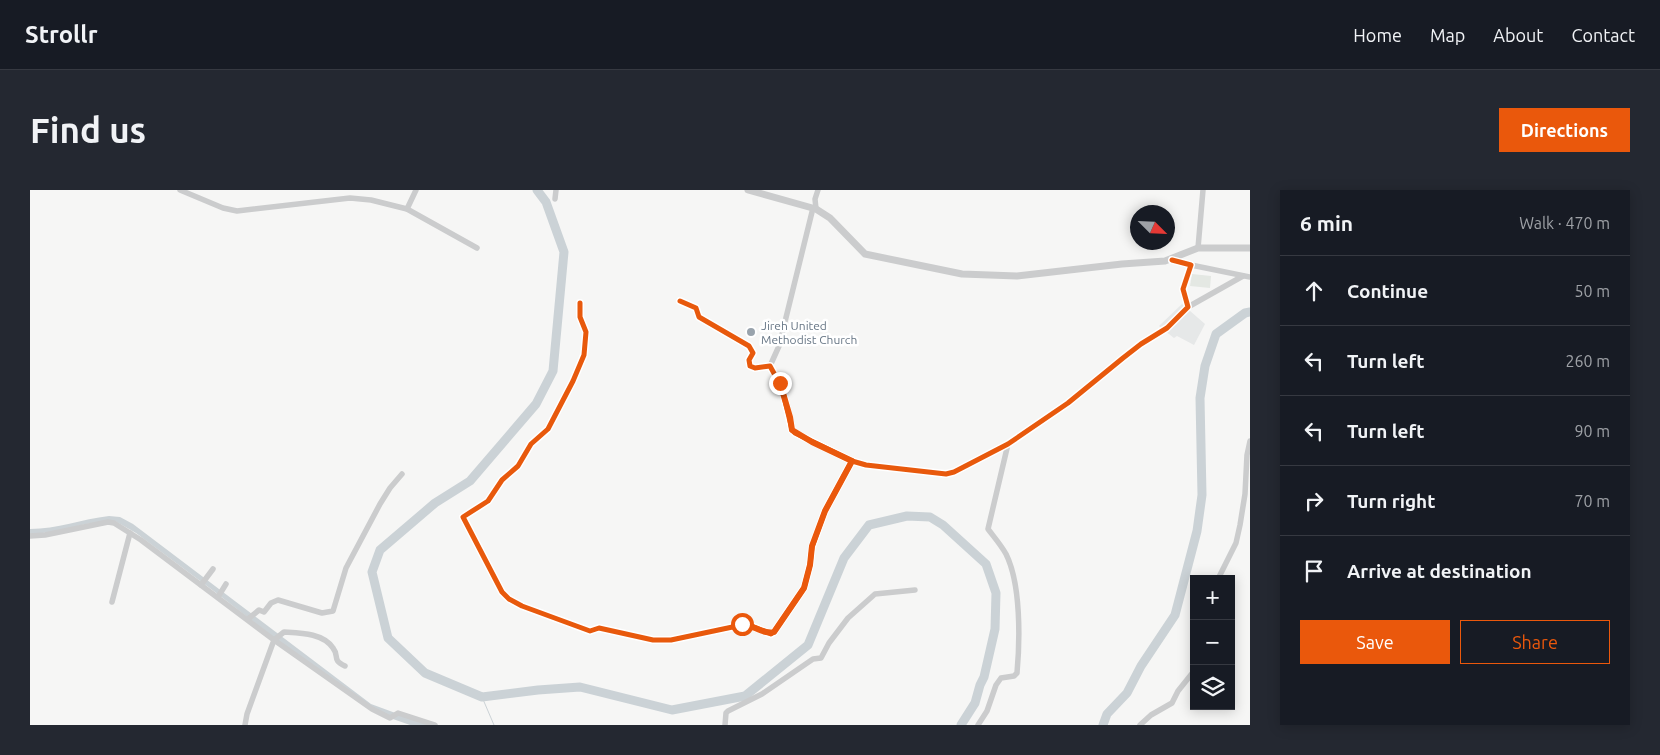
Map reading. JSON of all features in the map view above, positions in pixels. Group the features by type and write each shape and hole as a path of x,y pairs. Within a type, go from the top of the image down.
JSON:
{"street":[{"path":"180,190 222,208 237,211 350,198 371,200 407,209 477,248"},
{"path":"407,209 416,190"},
{"path":"555,199 556,190"},
{"path":"748,190 814,208 830,218 865,254 962,274 1017,276 1172,260 1250,277"},
{"path":"770,366 779,346 818,190"},
{"path":"1198,248 1203,190"},
{"path":"1172,260 1179,255 1198,248 1250,248"},
{"path":"1188,307 1183,289 1191,265"},
{"path":"770,366 782,388 792,430 852,461 866,465 946,474 954,472 1008,444 1068,402 1141,344 1167,328 1188,307 1243,276"},
{"path":"680,301 696,308 699,317 752,348 753,353 749,360 750,366 755,368 770,366"},
{"path":"580,302 580,317 586,332 584,355 548,429 531,444 518,466 502,480 488,501 463,517 502,592 509,599 546,616 590,631 599,628 653,640 671,640 742,624 771,634 804,588 810,565 812,546 825,511 852,461"},
{"path":"1220,575 1236,543 1240,525 1250,441"},
{"path":"978,725 987,711 1000,678 1014,676 1017,673 1018,619 1014,578 1006,554 988,529 1008,444"},
{"path":"250,617 259,610 264,612 271,603 278,600 322,613 333,611 346,568 380,504 402,474"},
{"path":"30,536 45,535 108,522 114,523 203,582 372,709 390,718 398,713 436,725"},
{"path":"112,602 130,533"},
{"path":"203,582 213,570"},
{"path":"219,594 226,584"},
{"path":"725,725 726,713 728,711 762,694 813,659 821,658 829,643 848,618 875,594 915,590"},
{"path":"245,725 247,714 277,638 284,632 303,633 329,643 335,650 337,662 345,666"},
{"path":"1140,725 1151,715 1172,703 1178,691 1190,676"}],"shaded area":[{"path":"1192,274 1211,276 1210,288 1190,286"},
{"path":"1182,304 1205,324 1194,345 1177,336 1174,338 1159,326"},
{"path":"109,516 120,517 133,524 371,704 428,725 410,725 390,718 322,675 136,533 115,521 86,524 30,535 30,529"}],"waterway":[{"path":"537,190 546,202 564,252 553,371 536,404 470,481 435,503 380,550 372,572 388,638 425,673 482,697 580,687 672,710 745,696 808,645 844,558 869,525 907,516 930,517 943,525 986,564 996,593 995,629 984,677 975,703 961,725"},
{"path":"1103,725 1107,714 1127,693 1141,666 1175,615 1197,531 1202,495 1200,398 1205,366 1216,334 1245,313 1250,312"},
{"path":"482,697 494,725"}],"cycle path":[{"path":"680,301 696,308 699,317 749,346 753,353 749,360 750,366 755,368 770,366 782,388 792,430 795,433 852,461 866,465 946,474 954,472 1008,444 1068,403 1141,344 1167,328 1188,307 1183,289 1191,265 1172,260"},
{"path":"580,303 580,317 586,332 584,355 548,429 531,444 518,466 502,480 488,501 463,517 502,592 509,599 522,606 590,631 599,628 653,640 671,640 742,625 749,625 771,634 804,588 812,547 825,511 852,461"}],"place":[{"name":"Jireh United Methodist Church","path":"751,332"}],"route":[{"path":"742,624 771,634 799,597 807,579 812,546 825,511 852,461 792,430 780,383"}]}
